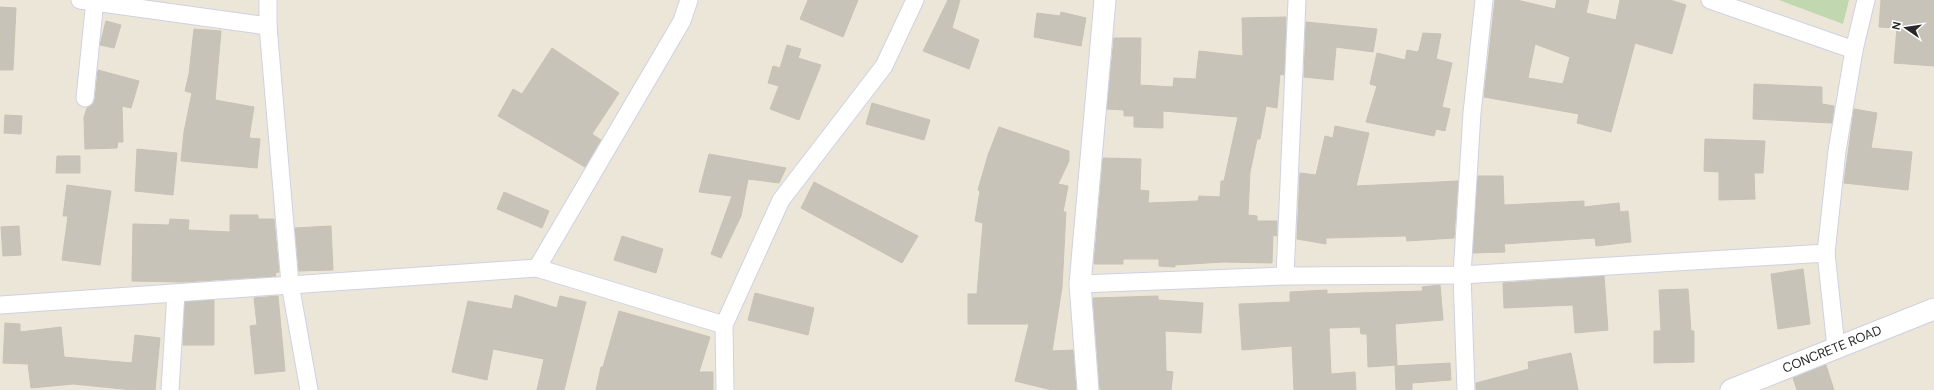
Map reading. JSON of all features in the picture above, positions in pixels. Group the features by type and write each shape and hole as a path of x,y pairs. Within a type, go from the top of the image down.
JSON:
{"street":[{"path":"268,0 268,26 290,284 309,390"},
{"path":"536,268 682,22 689,0"},
{"path":"725,390 724,325 781,200 884,66 915,0"},
{"path":"1088,390 1080,284 1106,0"},
{"path":"1285,276 1297,0"},
{"path":"1466,390 1462,274 1472,113 1484,0"},
{"path":"1710,0 1854,50"},
{"path":"1836,347 1826,253 1837,151 1854,50 1866,0"},
{"path":"85,98 90,1 268,26"},
{"path":"1080,284 1285,276 1462,274 1826,253"},
{"path":"0,305 536,268 724,325"},
{"path":"170,390 176,293"},
{"name":"CONCRETE ROAD","path":"1731,390 1934,309"}],"green space":[{"path":"1779,0 1849,0 1843,24"}],"building":[{"path":"808,0 858,0 843,37 800,19"},
{"path":"948,0 960,0 952,28 979,40 969,69 923,51"},
{"path":"1495,0 1517,0 1555,9 1557,0 1589,0 1586,13 1616,20 1620,0 1670,0 1686,5 1672,54 1635,43 1611,132 1577,123 1579,114 1484,97","holes":["1535,44 1570,57 1563,84 1528,78"]},
{"path":"1881,0 1934,0 1934,66 1894,63 1897,28 1879,27"},
{"path":"0,7 16,8 13,70 0,70"},
{"path":"1061,12 1086,18 1081,46 1034,37 1037,13 1060,16"},
{"path":"1286,17 1284,75 1280,74 1277,108 1266,106 1260,139 1257,139 1250,172 1248,215 1257,216 1257,221 1277,221 1277,236 1273,235 1272,263 1223,262 1175,265 1175,267 1159,266 1159,259 1123,259 1123,264 1094,264 1103,158 1141,159 1140,190 1149,191 1148,203 1198,201 1199,196 1220,197 1221,181 1224,181 1238,117 1163,111 1163,128 1134,127 1134,116 1124,116 1124,110 1107,109 1114,38 1141,38 1140,85 1173,87 1174,78 1196,79 1199,51 1243,56 1242,18"},
{"path":"106,21 121,25 114,48 100,45"},
{"path":"1306,22 1377,29 1373,52 1336,47 1333,80 1304,77"},
{"path":"194,29 221,31 215,100 254,107 249,138 260,139 257,168 181,161 184,132 192,93 185,91 189,74"},
{"path":"1423,33 1441,34 1436,59 1452,63 1442,107 1450,109 1445,131 1436,129 1434,136 1366,122 1377,86 1370,84 1377,53 1405,60 1407,50 1417,52 1419,50"},
{"path":"787,45 801,49 798,58 821,65 799,120 770,109 779,86 768,83 773,66 780,68"},
{"path":"552,48 619,93 592,134 601,140 585,167 498,116 513,89 522,94"},
{"path":"98,70 139,81 131,108 122,106 123,142 118,142 117,148 85,149 84,117 87,108 93,104 95,99"},
{"path":"1754,84 1822,87 1822,104 1834,106 1832,123 1753,119"},
{"path":"872,103 930,120 924,140 866,124"},
{"path":"1854,109 1877,113 1871,148 1912,152 1908,190 1844,183"},
{"path":"5,115 22,116 21,134 4,133"},
{"path":"1335,126 1369,133 1356,186 1458,181 1454,238 1407,241 1406,236 1326,238 1326,244 1297,239 1300,173 1316,175 1325,136 1333,138"},
{"path":"999,127 1069,151 1069,161 1058,184 1068,186 1063,212 1066,212 1062,287 1052,351 1073,350 1076,390 1052,390 1015,381 1029,324 968,324 968,294 977,294 983,223 975,221 980,191 978,190 988,155"},
{"path":"1705,139 1765,141 1763,173 1754,173 1755,199 1719,200 1719,172 1704,171"},
{"path":"137,149 177,153 173,195 135,191"},
{"path":"709,154 786,168 779,183 748,179 741,216 721,258 711,254 732,196 699,192"},
{"path":"57,156 80,156 80,173 56,173"},
{"path":"1478,176 1503,176 1504,205 1584,201 1584,207 1619,203 1620,212 1628,211 1631,242 1596,246 1595,238 1504,244 1505,252 1473,253"},
{"path":"814,182 918,236 902,263 801,208"},
{"path":"67,185 111,191 100,265 62,260 68,216 63,216"},
{"path":"504,192 549,211 542,228 497,209"},
{"path":"230,215 258,215 258,219 274,219 279,272 275,273 276,276 183,282 132,281 133,224 169,225 170,219 189,220 188,230 230,232"},
{"path":"19,226 21,255 3,256 1,227"},
{"path":"331,226 333,270 299,271 295,228"},
{"path":"622,236 663,249 656,273 614,260"},
{"path":"1803,269 1810,324 1778,329 1771,274"},
{"path":"1604,276 1608,330 1575,333 1573,305 1504,308 1503,283"},
{"path":"1440,285 1443,320 1395,324 1397,365 1368,367 1367,334 1361,334 1360,327 1329,328 1331,374 1355,372 1356,390 1294,390 1292,346 1242,350 1239,304 1290,302 1290,292 1327,290 1327,294 1423,291 1422,287"},
{"path":"1688,289 1691,331 1694,331 1694,362 1654,363 1654,331 1661,331 1659,290"},
{"path":"755,293 814,308 808,335 748,320"},
{"path":"515,295 557,308 560,296 586,302 564,390 537,390 544,359 493,349 487,380 452,372 468,301 512,309"},
{"path":"278,296 285,371 255,374 250,326 257,325 254,298"},
{"path":"1158,296 1158,300 1203,303 1201,333 1165,331 1166,371 1173,372 1171,390 1100,390 1093,298"},
{"path":"214,300 214,345 183,345 185,302"},
{"path":"619,311 710,337 699,372 713,372 713,390 596,390 601,367 603,367"},
{"path":"5,323 20,324 20,332 61,327 64,357 132,363 135,335 160,338 155,390 133,390 73,384 31,388 28,364 3,363"},
{"path":"1571,353 1578,390 1476,390 1476,383 1529,369 1528,362"},
{"path":"1450,363 1451,380 1412,383 1412,390 1396,390 1395,366"},
{"path":"1826,365 1834,390 1797,390 1793,378"}]}
